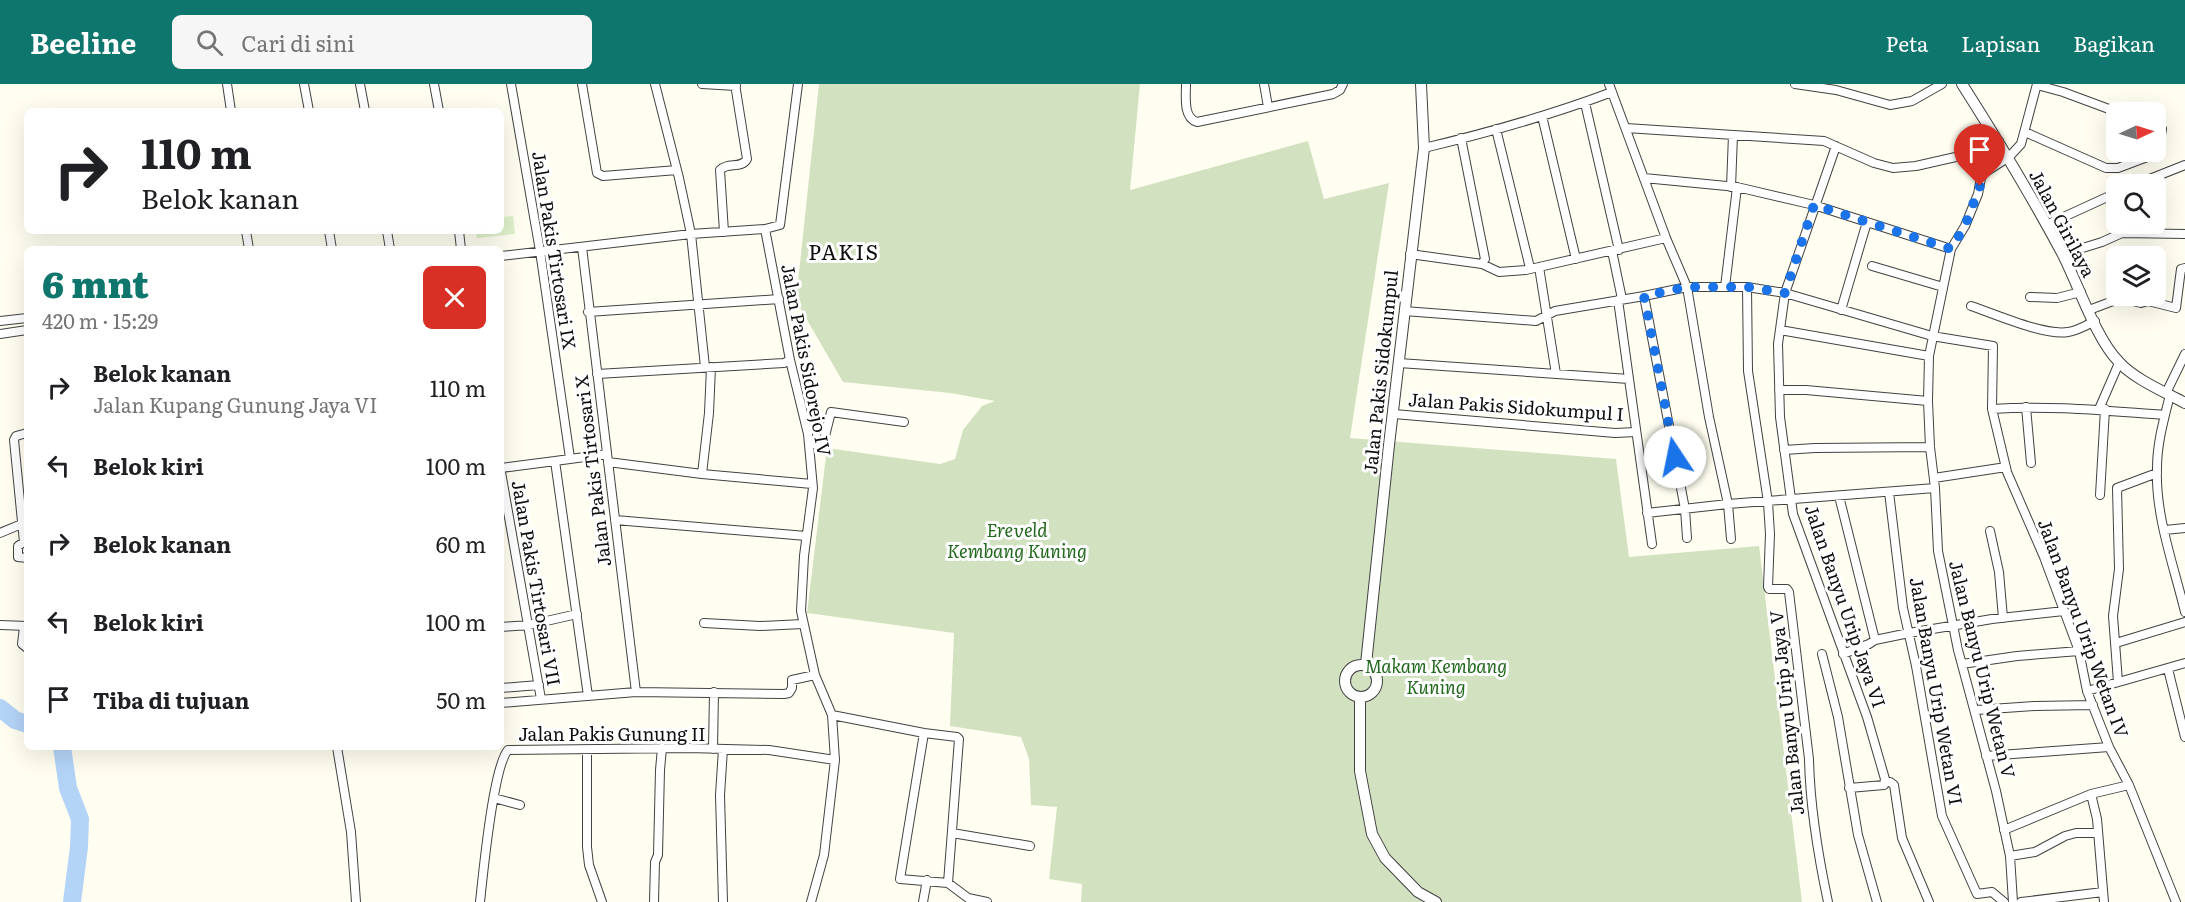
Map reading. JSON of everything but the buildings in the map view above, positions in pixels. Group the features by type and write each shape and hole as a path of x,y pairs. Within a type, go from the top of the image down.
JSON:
{"street":[{"path":"227,84 231,108"},
{"path":"304,84 308,108"},
{"path":"360,84 364,108"},
{"path":"434,84 438,108"},
{"name":"Jalan Pakis Tirtosari IX","path":"511,84 540,250 570,458"},
{"path":"582,84 597,173 603,176 677,170"},
{"path":"656,84 691,234 708,367 709,413 702,474"},
{"path":"702,84 736,85 747,159 742,164 723,166 720,170 724,232"},
{"path":"504,256 691,234 765,229 782,224 798,84"},
{"path":"1186,84 1188,115 1194,122 1333,94 1340,90 1343,84"},
{"path":"1264,84 1268,107"},
{"name":"Jalan Pakis Sidokumpul","path":"1366,664 1410,254 1424,147 1421,84"},
{"path":"1795,84 1836,90 1890,105 1912,101 1942,84"},
{"name":"Jalan Girilaya","path":"1962,84 1999,141 2063,254 2106,344 2119,363 2185,403"},
{"path":"2008,157 2021,145 2037,85 2106,108"},
{"path":"1424,147 1585,103 1610,88 1666,238 1687,287 1709,417 1728,504 1731,539"},
{"path":"1585,103 1615,251 1629,379 1652,544"},
{"path":"1542,116 1576,259"},
{"path":"1626,128 1824,141 1874,163 1893,168 1916,166 1960,156 1999,141"},
{"path":"1496,129 1547,314 1556,374"},
{"path":"2025,132 2106,168 2115,169 2134,162"},
{"path":"1725,287 1734,187 1733,135"},
{"path":"1461,138 1485,259 1482,264"},
{"name":"Jalan Banyu Urip Jaya VI","path":"1836,146 1785,293 1778,344 1780,417 1784,450 1793,514 1874,740 1885,782 1894,785 1902,838 1929,902"},
{"name":"Jalan Banyu Urip Wetan V","path":"2008,157 1984,173 1965,226 1951,249 1932,336 1928,401 1938,551 1952,626 1976,710 2010,856 2013,902"},
{"path":"2162,174 2185,165"},
{"path":"1644,178 1734,187 1814,205 1951,249"},
{"path":"2046,225 2106,198"},
{"path":"1840,310 1867,222"},
{"name":"Jalan Pakis Sidorejo IV","path":"765,229 809,444 812,484 801,600 803,624 815,675 832,715 836,760 824,855 811,902"},
{"path":"2063,254 2122,233 2185,234"},
{"path":"1410,254 1482,264 1494,272 1499,272 1526,270 1666,238"},
{"name":"Jalan Pakis Tirtosari X","path":"582,247 588,312 636,692"},
{"path":"1872,266 1943,286"},
{"path":"2089,310 2121,298 2176,308 2181,269 2185,268"},
{"path":"1404,311 1536,321 1547,314 1687,287 1747,287 1785,293 1932,336"},
{"path":"1747,287 1748,371 1768,502"},
{"path":"2030,297 2057,298 2081,292"},
{"path":"1644,296 1685,509 1687,538"},
{"path":"588,312 779,299"},
{"path":"1971,306 2054,332 2068,332 2095,321"},
{"path":"0,321 24,318"},
{"path":"0,334 24,330"},
{"path":"1780,330 1929,356"},
{"name":"Jalan Banyu Urip Wetan IV","path":"1932,336 1993,346 1992,409 2006,467 2044,557 2079,651 2087,691 2109,747 2129,785 2176,902"},
{"path":"2185,354 2168,394 2160,437 2157,473 2165,530 2180,572 2185,612"},
{"path":"597,374 784,363 790,360"},
{"path":"1399,363 1629,379"},
{"path":"2100,495 2102,409 2119,363"},
{"path":"1779,390 1806,390 1928,401"},
{"path":"2026,407 2031,463"},
{"path":"1992,409 2026,407 2102,409 2165,415"},
{"path":"809,444 824,444 831,412 904,422"},
{"name":"Jalan Pakis Sidokumpul I","path":"1394,414 1615,433 1636,432"},
{"path":"24,434 16,436 14,440 24,523 24,542 18,546 18,557 24,558"},
{"path":"1784,450 1930,447"},
{"path":"504,470 570,458 607,458 702,474 812,484"},
{"path":"555,461 588,696"},
{"path":"1647,513 1728,504 1889,492 2006,467"},
{"path":"2118,682 2113,616 2119,569 2117,488 2157,473"},
{"name":"Jalan Pakis Tirtosari VII","path":"504,487 541,699"},
{"name":"Jalan Banyu Urip Wetan VI","path":"1889,492 1903,608 1942,816 1977,894 1992,892 2004,902"},
{"path":"1839,496 1875,640"},
{"name":"Jalan Banyu Urip Jaya V","path":"1768,502 1770,534 1768,586 1769,589 1790,592 1810,784 1828,902"},
{"path":"615,520 806,536"},
{"path":"0,533 24,523"},
{"path":"2165,530 2185,528"},
{"path":"1990,531 1998,572 2003,618"},
{"path":"1843,654 1875,640 1909,633 2064,611"},
{"path":"504,627 529,625 577,614"},
{"path":"2116,643 2185,622"},
{"path":"704,623 760,626 803,624"},
{"path":"0,625 24,626"},
{"path":"1962,664 2017,656 2079,651"},
{"path":"1822,654 1838,717 1858,835 1877,902"},
{"path":"2087,691 2185,663"},
{"path":"1366,664 1376,675 1377,683 1368,696 1360,697 1351,695 1345,679 1352,668 1366,664"},
{"path":"2168,669 2185,737"},
{"path":"504,703 636,692 784,694 789,693 792,688 792,680 815,675"},
{"path":"504,688 539,685"},
{"path":"714,692 723,902"},
{"path":"1360,697 1360,771 1372,834 1385,858 1418,892 1436,902"},
{"path":"1976,710 2093,705"},
{"path":"832,715 924,733 957,736 959,739 948,883"},
{"path":"924,733 900,878 902,881 927,880 948,883 968,898 987,902"},
{"path":"1986,756 2109,747"},
{"path":"654,902 662,748"},
{"name":"Jalan Pakis Gunung II","path":"480,902 485,850 494,798 502,759 508,750 662,748 769,750 836,760"},
{"path":"337,750 351,832 356,902"},
{"path":"587,750 587,847 589,864 602,902"},
{"path":"1849,788 1884,785 1885,782"},
{"path":"2004,830 2091,794 2129,785"},
{"path":"2021,902 2103,897 2098,833 2091,794"},
{"path":"494,798 520,805"},
{"path":"952,833 1030,846"},
{"path":"2010,856 2035,852 2065,836 2076,833 2098,833"},
{"path":"923,902 927,880"}],"green space":[{"name":"Makam Kembang Kuning","path":"819,84 1140,84 1130,190 1308,141 1324,199 1389,183 1350,438 1616,459 1629,557 1759,546 1802,902 1081,902 1082,884 1049,879 1057,807 1031,805 1029,759 1021,737 950,726 954,633 807,613 827,448 940,464 955,459 963,430 982,406 995,401 950,393 843,382 796,301"},
{"path":"513,216 515,234 477,238 476,234 504,234 504,217"}],"waterway":[{"path":"0,708 15,720 24,723"},
{"path":"62,750 68,788 80,819 72,902"}],"district":[{"name":"PAKIS","path":"844,250"}],"route":[{"path":"1675,457 1644,296 1687,287 1747,287 1785,293 1814,205 1951,249 1965,226 1980,186"}],"park label":[{"name":"Ereveld Kembang Kuning","path":"1017,539"}]}
